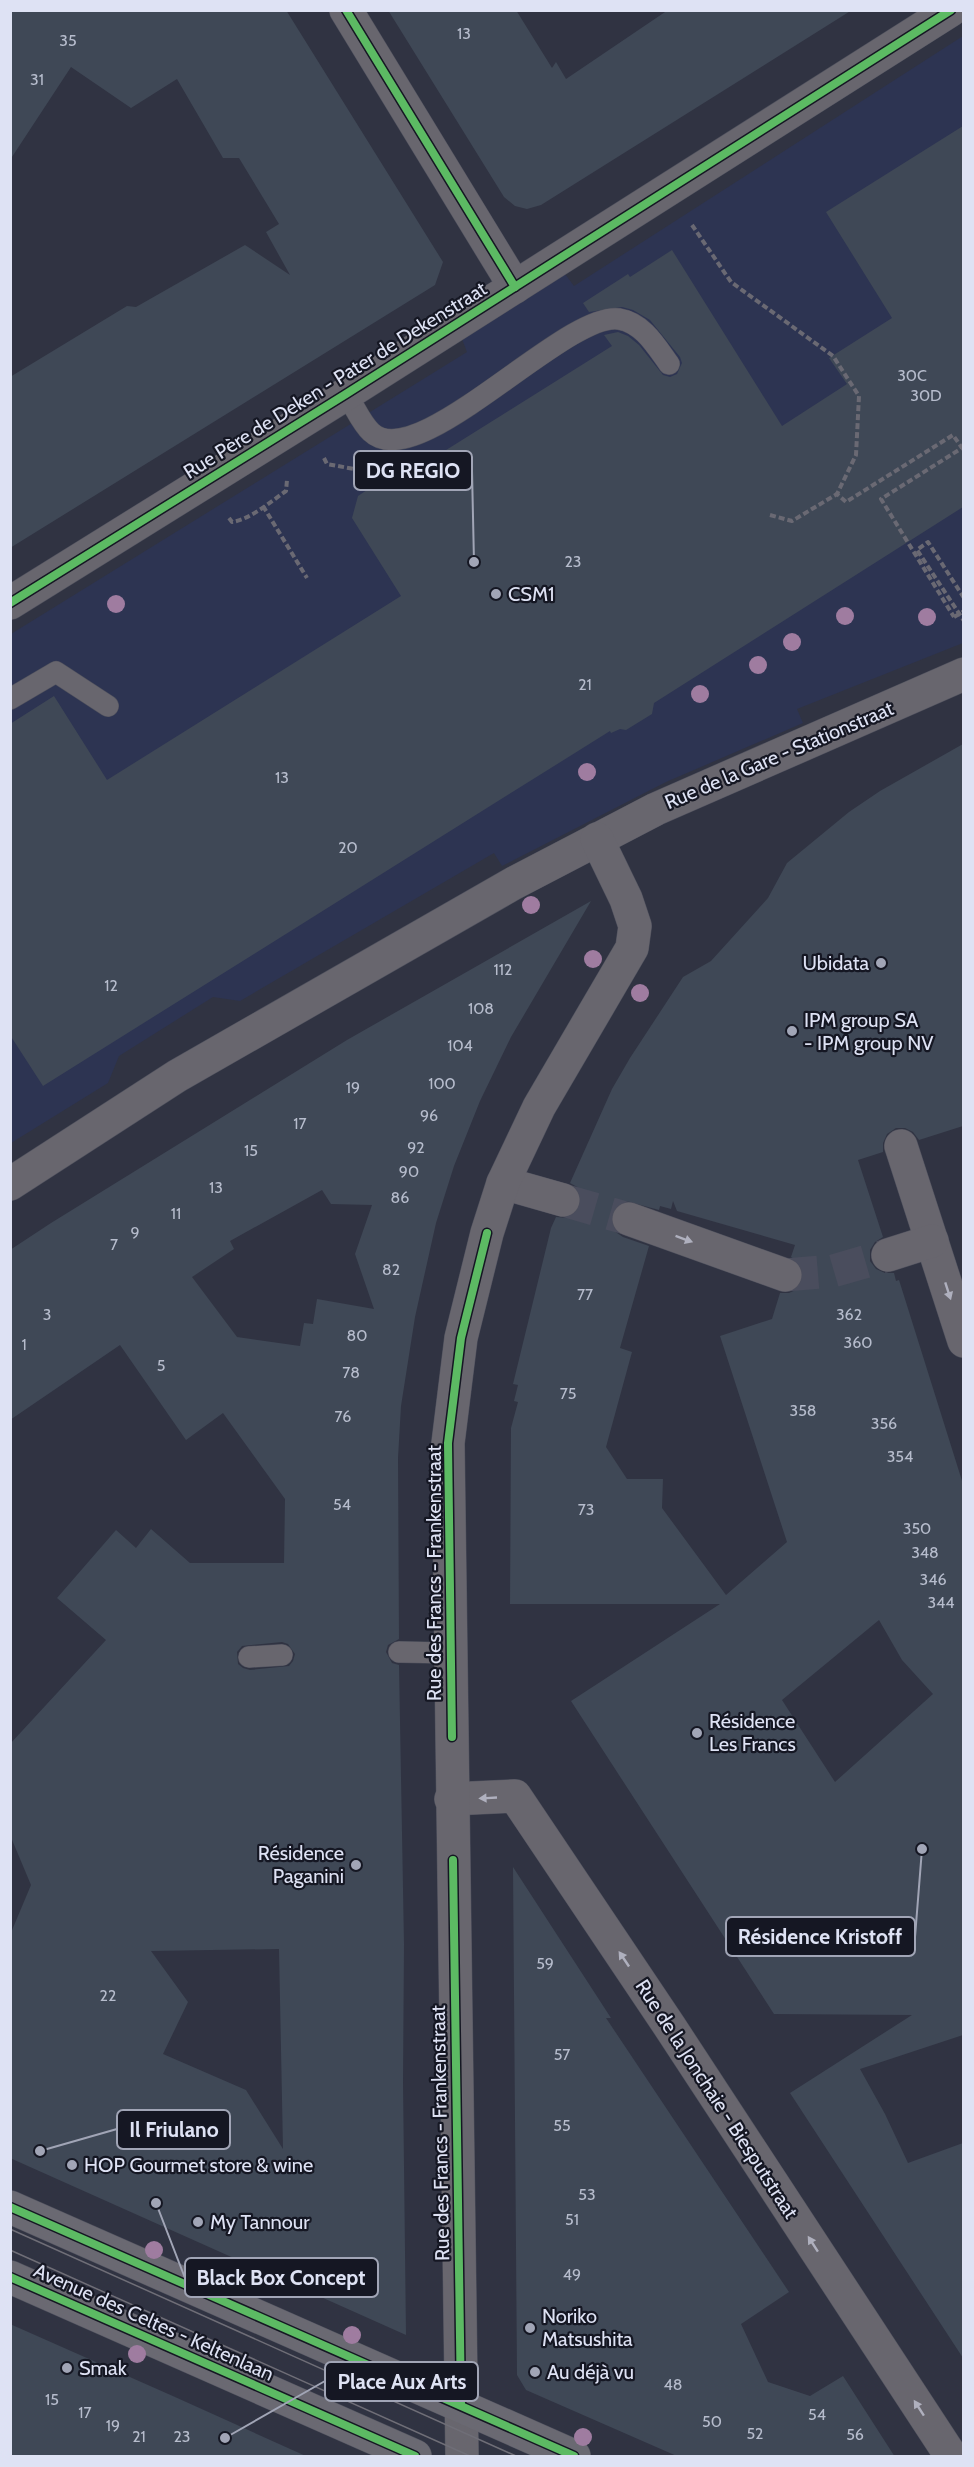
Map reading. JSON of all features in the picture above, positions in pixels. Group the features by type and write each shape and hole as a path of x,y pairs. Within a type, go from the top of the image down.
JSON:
{"street":[{"path":"346,10 514,287"},
{"name":"Rue Père de Deken - Pater de Dekenstraat","path":"10,603 346,394 951,10"},
{"name":"Rue de la Gare - Stationstraat","path":"10,1184 177,1076 514,883 656,809 963,674"},
{"name":"Rue des Francs - Frankenstraat","path":"462,2457 451,1799 448,1443 461,1338 487,1233 503,1183 539,1107 632,948 635,926 626,899 597,839"},
{"path":"902,1146 963,1341"},
{"path":"503,1183 563,1200"},
{"path":"628,1219 785,1275"},
{"path":"888,1255 932,1241"},
{"name":"Rue de la Jonchaie - Biesputstraat","path":"451,1799 515,1796 670,2027 951,2457"},
{"path":"10,2207 574,2457"},
{"name":"Avenue des Celtes - Keltenlaan","path":"10,2277 415,2457"}],"lane":[{"path":"346,394 371,433 386,440 404,440 417,435 478,399 589,325 619,319 645,331 669,364"},
{"path":"10,699 56,672 108,706"},
{"path":"399,1652 450,1653"},
{"path":"249,1657 282,1655"}],"path":[{"path":"690,222 731,282 833,356 859,396 856,455 837,494 792,521 770,515"},
{"path":"837,494 846,502 953,435 962,448 881,499 954,617 963,611"},
{"path":"339,466 354,469 367,490"},
{"path":"240,521 286,491"},
{"path":"263,506 307,578"},
{"path":"963,597 928,542 916,550 963,621"}],"shaded area":[{"path":"963,36 963,643 797,709 803,723 666,782 502,866 494,853 240,1001 213,997 119,1056 108,1083 11,1143 11,634 467,352 462,339 565,274 574,286"}],"building":[{"path":"10,10 286,10 443,262 435,285 10,548 10,377 127,306 136,307 245,245 290,275 266,232 279,224 239,158 223,158 177,79 131,108 71,67 10,160"},
{"path":"388,10 516,10 552,68 556,62 566,79 668,10 852,10 541,205 527,209 515,206 504,197"},
{"path":"963,126 963,507 654,703 652,714 626,730 620,729 611,733 610,731 43,1086 10,1035 10,724 54,696 107,780 401,596 352,518 358,496 376,484 387,487 612,346 604,335 618,332 628,336 639,345 663,375 670,377 677,374 682,363 680,357 650,320 633,310 622,307 589,312 583,303 628,274 630,277 672,250 782,426 847,384 829,358 892,318 826,212"},
{"path":"963,744 963,1126 919,1140 913,1132 905,1128 896,1128 887,1134 883,1143 883,1152 858,1160 883,1237 875,1242 870,1250 870,1261 876,1269 885,1273 894,1273 896,1281 899,1280 963,1484 963,2035 860,2069 885,2114 908,2163 963,2143 963,2358 790,2093 912,2015 774,2014 571,1701 720,1604 510,1604 511,1428 518,1402 514,1401 518,1385 513,1384 551,1228 556,1217 568,1218 581,1206 581,1195 577,1187 570,1183 612,1089 683,977 711,961 768,898 787,863 849,812 880,791","holes":["626,1201 659,1210 660,1206 671,1209 673,1201 677,1211 795,1245 791,1257 799,1262 803,1271 803,1281 798,1289 789,1293 780,1293 772,1319 720,1336 787,1542 726,1595 662,1508 663,1479 627,1479 606,1447 632,1352 620,1348 649,1246 623,1237 614,1231 611,1222 612,1212 617,1204","879,1620 902,1660 933,1694 835,1782 782,1700"]},
{"path":"591,901 511,1037 480,1101 454,1166 436,1223 415,1317 401,1406 398,1458 399,1639 388,1645 386,1652 392,1663 399,1665 404,1944 406,2335 10,2158 10,1935 31,1885 10,1835 10,1744 106,1640 57,1598 116,1530 136,1548 151,1529 190,1563 284,1563 285,1499 223,1413 186,1440 120,1345 10,1420 10,1250 347,1040","holes":["322,1190 331,1204 372,1205 355,1254 374,1309 317,1299 313,1324 304,1323 300,1346 237,1337 192,1277 234,1249 230,1241","282,1642 288,1644 295,1654 289,1666 250,1670 238,1664 237,1652 242,1646","279,1949 283,2149 246,2090 163,2054 188,2002 151,1951"]},
{"path":"513,1867 611,2018 606,2018 789,2292 741,2324 768,2382 810,2396 843,2376 895,2457 679,2457 526,2390 517,2375"},
{"path":"10,2324 175,2397 308,2457 10,2457"}],"tunnel":[{"path":"563,1200 629,1219"},
{"path":"785,1275 833,1271 888,1255"}],"tram line":[{"path":"10,2229 516,2456"},
{"path":"10,2250 470,2456"}],"cycle path":[{"path":"346,10 515,287"},
{"path":"10,603 346,394 951,10"},
{"path":"452,1737 448,1443 461,1338 487,1233"},
{"path":"453,1860 461,2405"},
{"path":"10,2207 574,2456"},
{"path":"10,2277 415,2456"}],"place":[{"name":"DG REGIO","path":"474,562"},
{"name":"CSM1","path":"496,594"},
{"name":"Ubidata","path":"881,963"},
{"name":"IPM group SA - IPM group NV","path":"792,1031"},
{"name":"Résidence Les Francs","path":"697,1733"},
{"name":"Résidence Kristoff","path":"922,1849"},
{"name":"Résidence Paganini","path":"356,1865"},
{"name":"Il Friulano","path":"40,2151"},
{"name":"HOP Gourmet store & wine","path":"72,2165"},
{"name":"Black Box Concept","path":"156,2203"},
{"name":"My Tannour","path":"198,2222"},
{"name":"Noriko Matsushita","path":"530,2328"},
{"name":"Smak","path":"67,2368"},
{"name":"Au déjà vu","path":"535,2372"},
{"name":"Place Aux Arts","path":"225,2438"}]}
